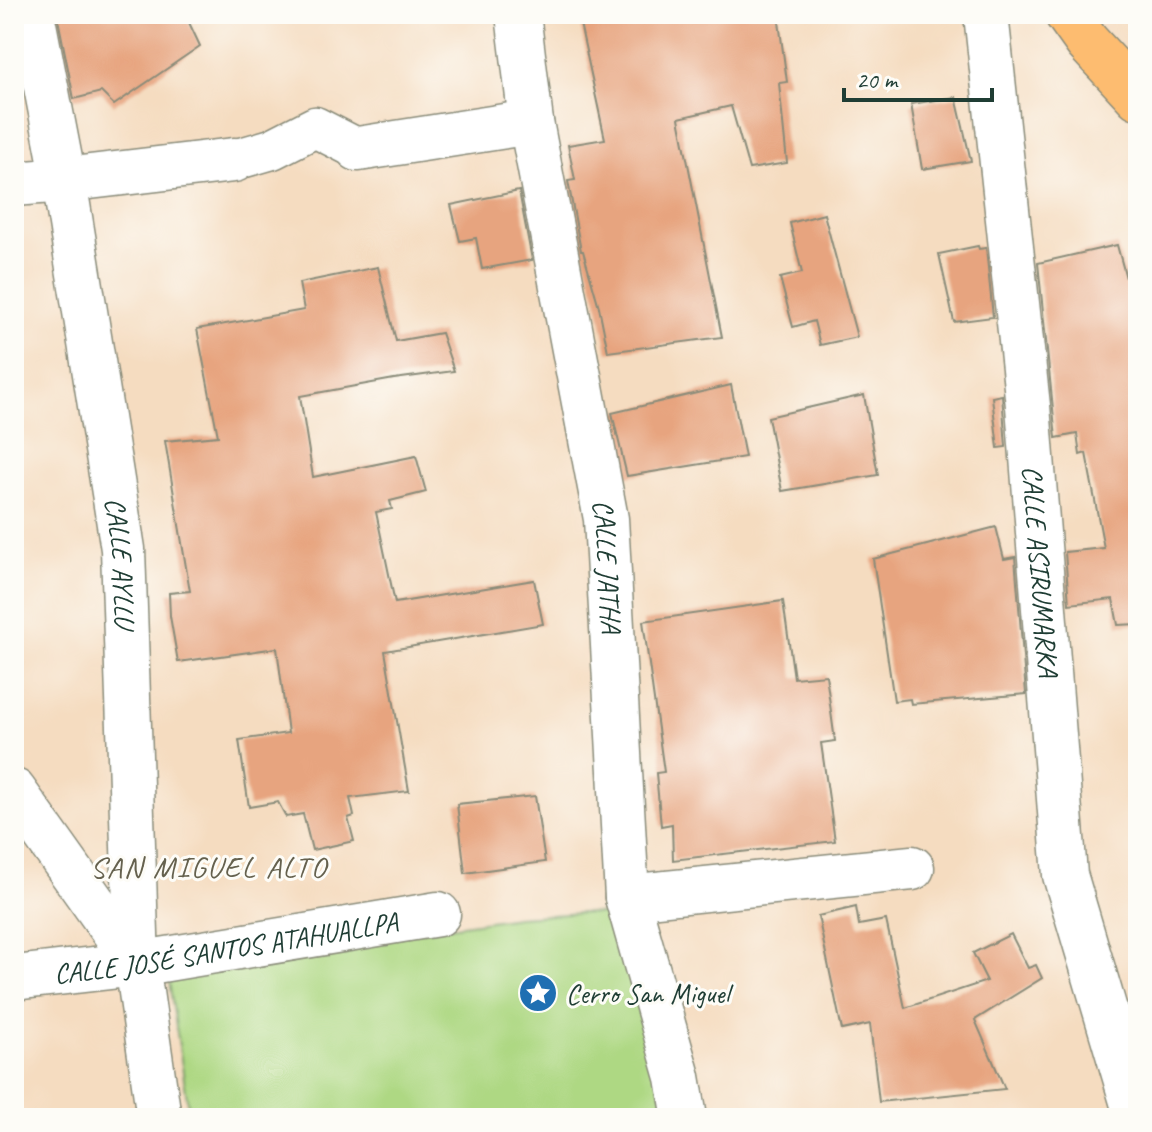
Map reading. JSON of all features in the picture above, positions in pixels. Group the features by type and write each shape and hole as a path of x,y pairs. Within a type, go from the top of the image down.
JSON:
{"highway":[{"path":"1067,14 1087,42 1138,97"}],"street":[{"name":"CALLE AYLLU","path":"32,14 64,180 123,549 137,964 159,1118"},
{"name":"CALLE JATHA","path":"518,14 531,122 606,519 627,897 678,1077 685,1118"},
{"name":"CALLE ASIRUMARKA","path":"986,14 1028,406 1065,875 1137,1118"},
{"path":"14,184 234,160 272,149 315,127 358,149 531,122"},
{"path":"14,791 137,964"},
{"path":"627,897 912,868"},
{"name":"CALLE JOSÉ SANTOS ATAHUALLPA","path":"14,978 137,964 438,914"}],"green space":[{"path":"605,914 614,921 668,1118 190,1118 167,968 517,917"}],"building":[{"path":"57,14 185,14 200,46 114,105 101,92 74,99"},
{"path":"578,14 778,14 787,82 779,83 787,163 749,169 731,106 679,118 722,337 608,352 599,307 581,251 568,181 575,180 568,145 605,139"},
{"path":"956,97 971,161 922,169 911,104"},
{"path":"519,191 532,260 482,269 476,238 460,241 451,205"},
{"path":"824,214 857,337 820,345 814,321 793,327 780,278 802,273 790,223"},
{"path":"1117,245 1138,308 1138,624 1118,625 1113,599 1069,604 1065,552 1104,548 1086,453 1080,455 1077,434 1056,438 1038,263"},
{"path":"978,246 979,249 986,248 993,317 954,322 939,254"},
{"path":"378,267 396,341 441,333 454,371 300,396 313,477 416,456 426,492 390,501 392,509 376,512 395,603 534,580 543,624 385,651 409,791 350,798 354,816 348,818 354,841 312,850 303,814 286,817 278,802 249,807 239,740 288,733 277,648 178,662 169,593 190,591 165,441 218,436 197,329 304,310 299,283"},
{"path":"731,385 745,457 627,476 612,413"},
{"path":"864,395 878,475 782,491 768,417"},
{"path":"1002,395 1006,447 998,448 992,397"},
{"path":"996,527 1004,559 1015,557 1026,694 911,704 910,699 894,701 873,559"},
{"path":"783,601 794,678 826,675 835,741 821,743 835,841 673,860 672,824 661,826 656,773 664,772 643,621"},
{"path":"535,796 545,862 465,873 457,804"},
{"path":"856,907 859,925 886,920 905,1008 987,981 973,953 1011,934 1028,968 1036,965 1042,978 975,1020 1005,1089 879,1102 870,1024 842,1030 818,916"}],"place":[{"name":"Cerro San Miguel","path":"538,993"}],"district":[{"name":"SAN MIGUEL ALTO","path":"209,867"}]}
